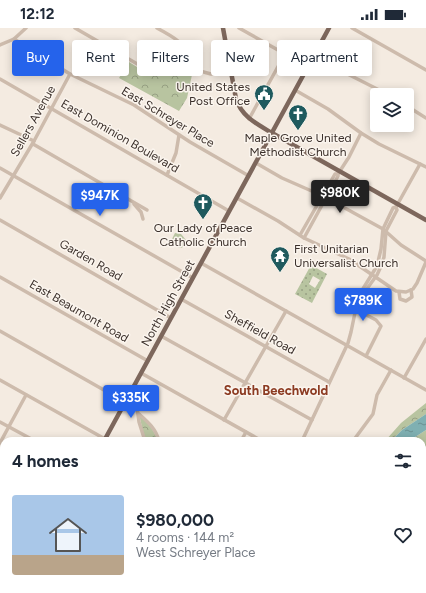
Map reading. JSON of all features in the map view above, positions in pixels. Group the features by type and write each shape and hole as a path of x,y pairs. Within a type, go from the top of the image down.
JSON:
{"main road":[{"path":"223,28 226,40"},
{"path":"225,35 228,28"},
{"name":"North High Street","path":"323,40 329,28"},
{"path":"231,76 237,103 242,112 250,119 397,206 426,220"},
{"name":"North High Street","path":"107,437 303,76"}],"street":[{"path":"0,45 14,39 26,28"},
{"path":"75,28 137,63"},
{"path":"157,28 178,40"},
{"path":"166,33 168,28"},
{"path":"239,28 277,49"},
{"path":"352,28 426,70"},
{"name":"East Schreyer Place","path":"14,39 70,74 134,105 179,135 249,176"},
{"path":"250,119 277,69"},
{"name":"Sellers Avenue","path":"0,198 14,176 70,74"},
{"path":"352,76 375,88"},
{"name":"East Dominion Boulevard","path":"0,79 229,211"},
{"path":"295,90 328,109 379,144 426,167"},
{"path":"414,110 426,118"},
{"path":"0,125 33,142 147,210"},
{"path":"304,238 335,174 349,157 361,133"},
{"path":"167,175 176,154 179,135"},
{"path":"237,198 278,221 304,238 349,259 394,290 406,292 411,290 417,283 426,262 384,230 325,197 282,178 256,163"},
{"path":"304,437 347,345 355,309 360,297 379,270 384,257 384,230 397,210 397,206 420,164"},
{"path":"0,168 193,278"},
{"path":"300,235 325,197"},
{"path":"132,202 141,212 143,219"},
{"name":"Garden Road","path":"0,220 171,318"},
{"path":"201,263 426,390"},
{"name":"East Beaumont Road","path":"0,277 148,361"},
{"path":"399,292 401,300 405,301 409,300 412,295 411,290"},
{"name":"Sheffield Road","path":"181,299 329,382"},
{"path":"355,309 381,324 381,329 366,356"},
{"path":"224,420 286,310"},
{"path":"0,331 125,402"},
{"path":"161,336 312,420"},
{"path":"404,378 426,339"},
{"path":"356,437 373,414 377,395 391,370"},
{"path":"141,373 255,437"},
{"path":"0,380 100,437"},
{"path":"3,437 26,395"},
{"path":"129,395 136,400 139,422 144,437"},
{"path":"139,414 156,431 158,437"},
{"path":"0,422 28,437"},
{"path":"243,437 246,432"}],"green space":[{"path":"129,62 137,67 137,76 192,76 187,98 179,111 119,78 120,76 129,76"},
{"path":"181,79 185,79 187,80 187,88 181,89 178,86 178,82"},
{"path":"175,233 181,234 186,240 182,248 177,247 171,241"},
{"path":"311,265 327,274 312,303 295,294","holes":["313,276 320,280 315,288 309,284"]},
{"path":"426,403 426,414 402,430 395,437 389,437 401,423"},
{"path":"139,414 148,422 157,437 144,437"},
{"path":"426,430 426,437 415,437"}],"water":[{"path":"426,414 426,430 415,437 395,437 402,430"}],"place":[{"name":"United States Post Office","path":"264,111"},
{"name":"Maple Grove United Methodist Church","path":"298,131"},
{"name":"Our Lady of Peace Catholic Church","path":"203,220"},
{"name":"First Unitarian Universalist Church","path":"280,273"}],"district":[{"name":"South Beechwold","path":"276,390"}]}
